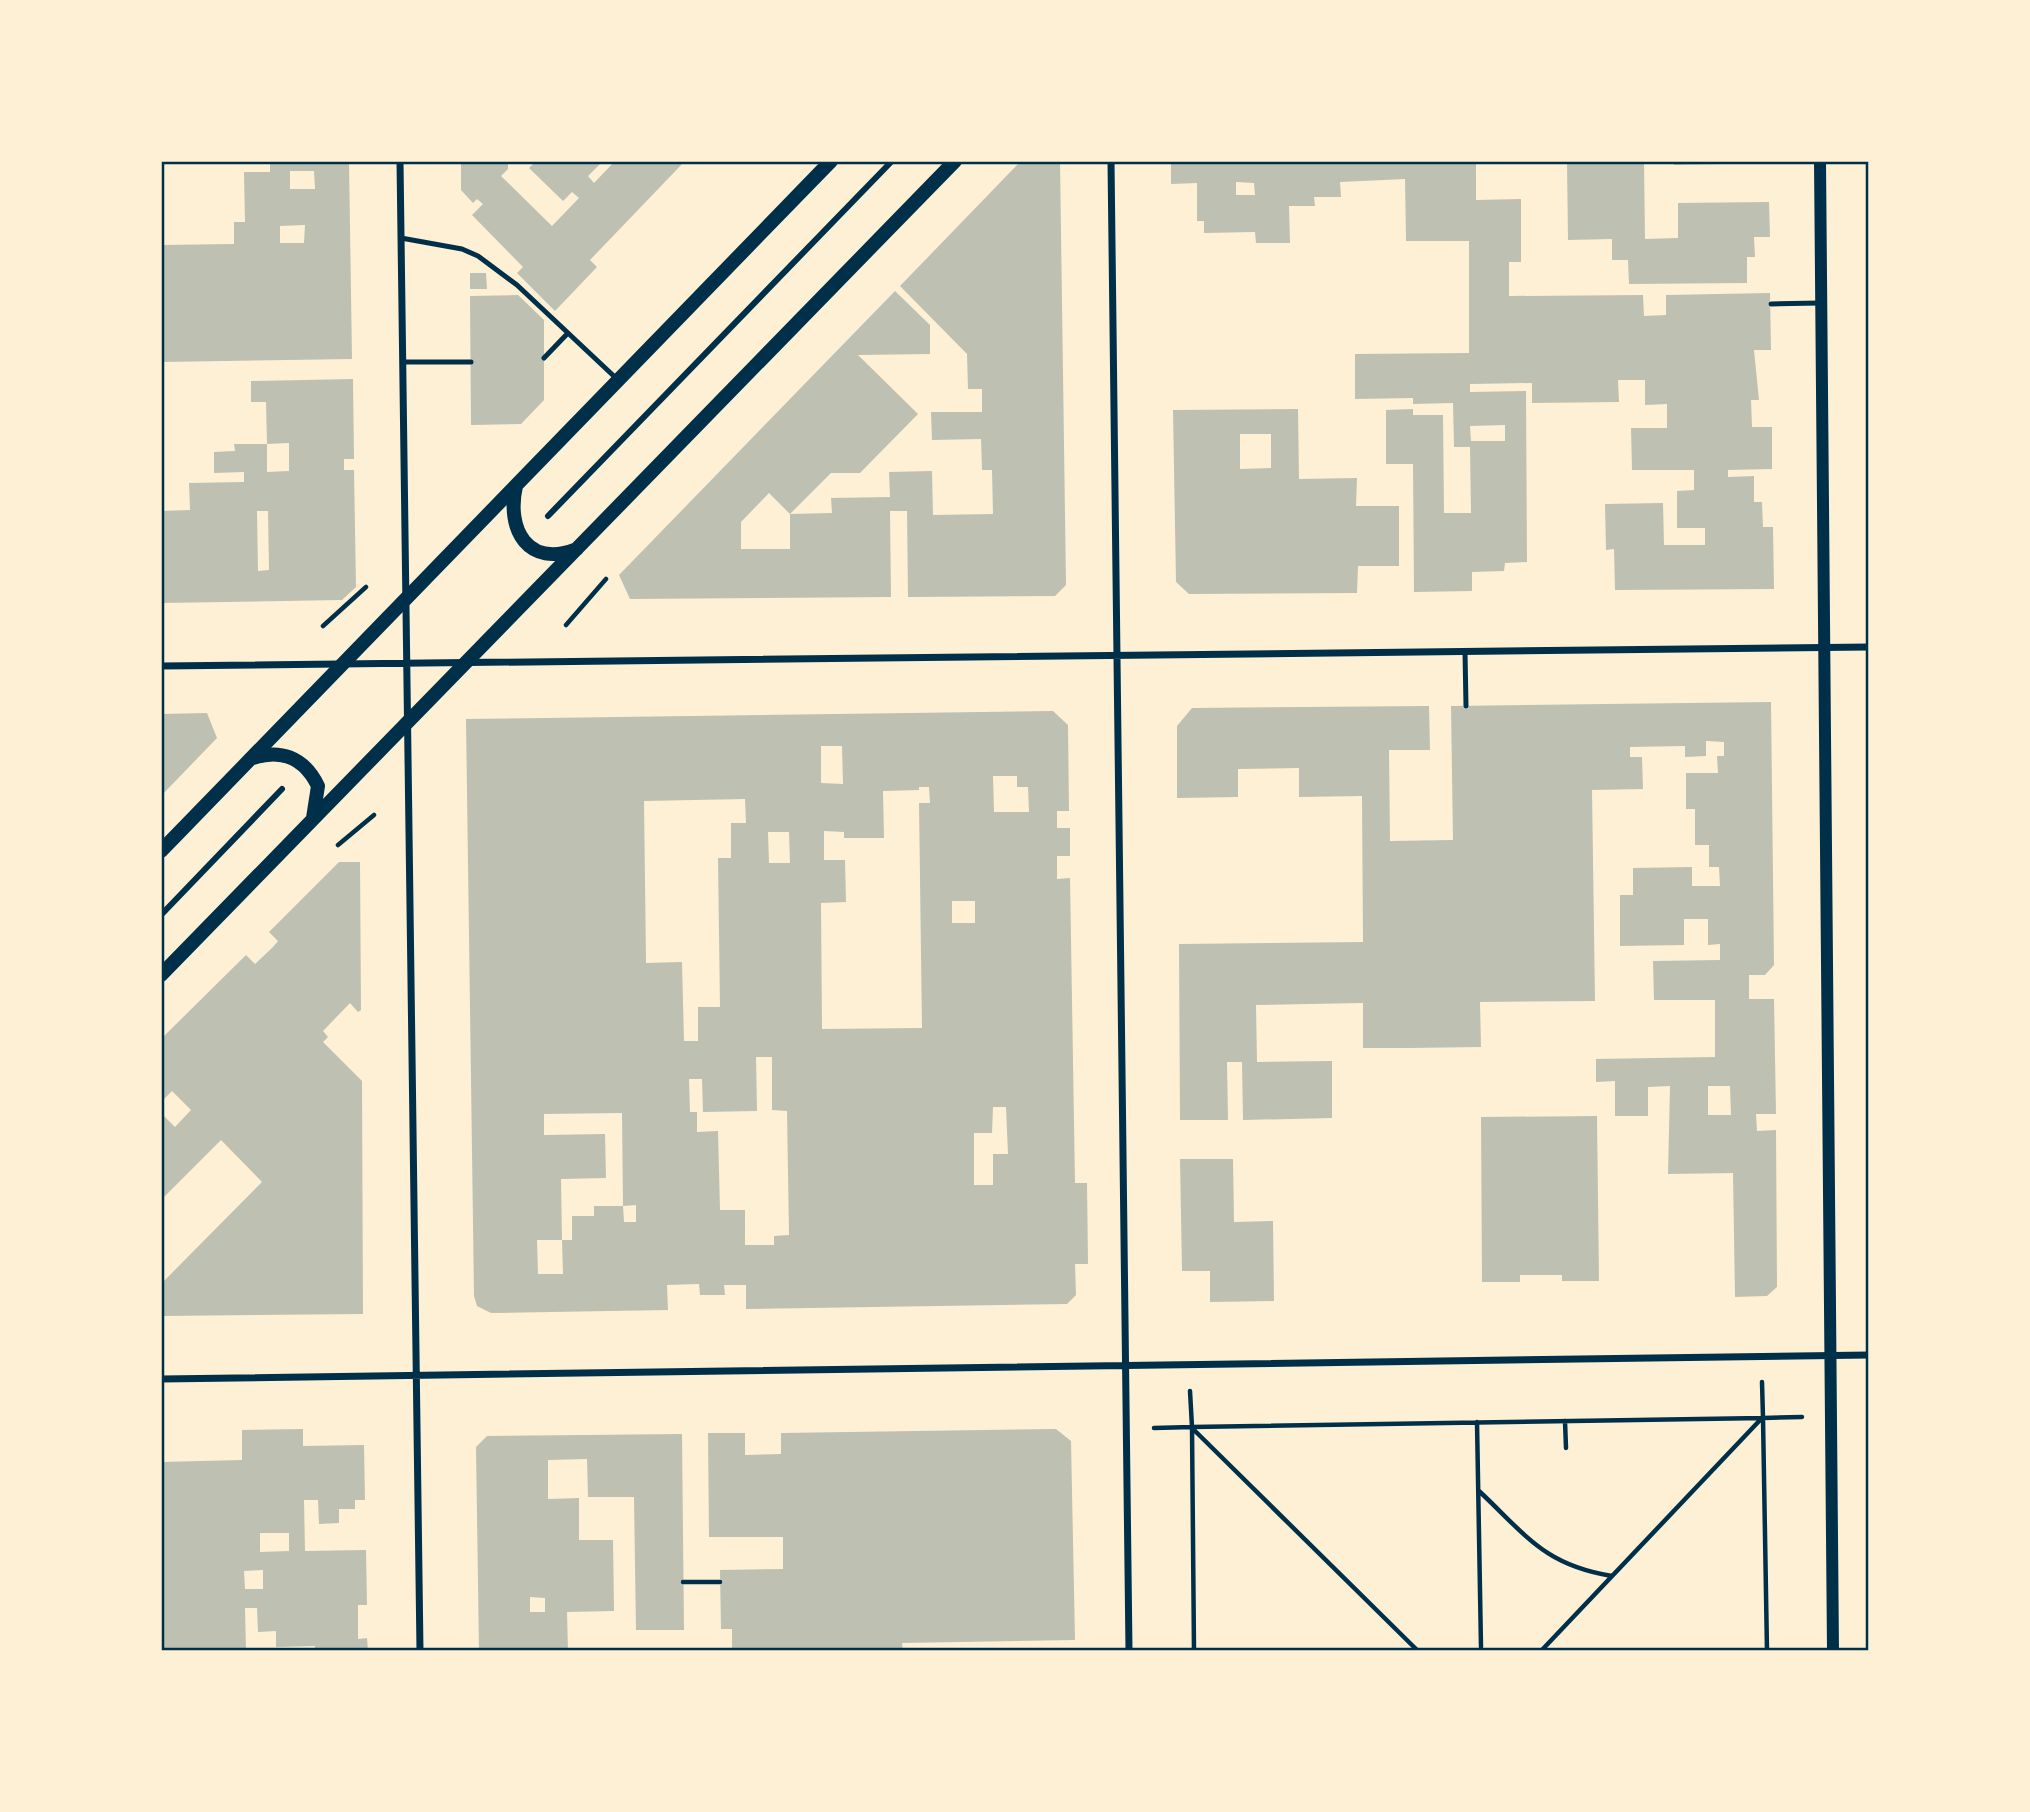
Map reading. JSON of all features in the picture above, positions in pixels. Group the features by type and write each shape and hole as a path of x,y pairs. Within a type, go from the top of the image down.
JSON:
{"main road":[{"path":"161,851 831,161"},
{"path":"161,975 955,161"},
{"path":"516,485 514,524 531,547 556,554 579,548"},
{"path":"250,759 276,754 302,763 318,786 312,819"}],"street":[{"path":"400,161 420,1651"},
{"path":"548,516 892,161"},
{"path":"1111,161 1129,1651"},
{"path":"1820,161 1833,1651"},
{"path":"161,666 1869,647"},
{"path":"161,915 282,789"},
{"path":"161,1379 1869,1355"}],"lane":[{"path":"401,238 474,253 512,280 618,380"},
{"path":"1770,304 1821,303"},
{"path":"544,358 568,333"},
{"path":"403,362 471,362"},
{"path":"1465,652 1465,706"}],"path":[{"path":"566,625 607,579"},
{"path":"323,626 366,587"},
{"path":"338,845 374,815"},
{"path":"1762,1382 1767,1651"},
{"path":"1190,1391 1194,1651"},
{"path":"1154,1428 1802,1417"},
{"path":"1541,1651 1763,1418"},
{"path":"1564,1420 1566,1448"},
{"path":"1477,1422 1481,1647"},
{"path":"1192,1427 1418,1651"},
{"path":"1478,1490 1554,1559 1578,1570 1612,1576"},
{"path":"683,1582 720,1582"}],"building":[{"path":"270,161 349,161 352,359 161,362 161,245 234,244 234,222 245,222 244,172 270,172","holes":["290,171 314,171 315,189 290,189","305,225 304,243 280,243 280,226"]},
{"path":"461,161 508,161 508,169 501,176 552,226 579,198 572,192 563,201 529,168 536,161 603,161 588,176 594,183 615,161 685,161 590,260 597,267 555,311 517,273 523,267 472,215 483,204 477,199 473,203 461,190"},
{"path":"1021,161 1060,161 1066,585 1055,596 908,597 907,511 890,511 891,597 630,599 619,575 895,291 930,325 930,354 858,355 918,414 860,473 831,473 790,514 832,513 831,498 890,497 889,472 932,471 933,515 993,514 992,470 982,470 981,439 932,440 931,412 982,412 982,389 968,389 967,354 900,286","holes":["769,493 790,514 790,549 741,549 741,522"]},
{"path":"1171,161 1476,161 1476,200 1521,199 1521,262 1509,262 1509,296 1643,295 1644,316 1666,315 1666,295 1770,293 1771,350 1754,350 1759,400 1751,400 1752,427 1772,427 1772,469 1728,470 1728,477 1754,476 1754,502 1762,502 1763,527 1773,527 1774,589 1615,590 1614,549 1606,550 1605,504 1663,503 1664,545 1705,545 1705,528 1677,528 1677,491 1694,490 1694,470 1632,470 1631,428 1667,428 1667,404 1645,405 1645,380 1618,380 1619,402 1532,403 1532,383 1470,384 1470,392 1526,391 1527,562 1505,563 1504,571 1472,572 1472,591 1414,592 1413,464 1386,464 1386,410 1413,409 1413,415 1443,415 1444,513 1471,513 1470,447 1454,447 1453,403 1413,404 1413,398 1355,399 1355,354 1469,353 1469,241 1406,241 1405,179 1340,182 1341,197 1314,197 1315,206 1289,206 1290,243 1256,243 1255,232 1204,233 1204,221 1197,221 1197,183 1171,184","holes":["1236,182 1254,183 1255,195 1236,195","1505,425 1505,441 1471,441 1470,426"]},
{"path":"1567,161 1644,161 1645,239 1678,238 1678,203 1769,202 1770,237 1754,237 1755,257 1747,257 1747,283 1629,284 1628,260 1612,260 1612,239 1568,240"},
{"path":"1674,161 1770,161 1770,163 1674,165"},
{"path":"470,273 486,273 487,289 470,289"},
{"path":"518,295 544,320 544,400 521,424 471,425 470,296"},
{"path":"353,379 354,459 344,459 344,470 354,470 356,587 342,600 161,603 161,511 190,510 189,483 244,482 244,472 214,473 214,452 235,451 234,444 267,444 266,402 251,402 251,381","holes":["289,443 289,471 267,472 267,444","257,511 268,511 269,570 258,571"]},
{"path":"1298,409 1299,479 1357,478 1356,506 1399,506 1399,566 1358,566 1357,593 1189,594 1176,582 1173,410","holes":["1240,434 1271,434 1271,468 1240,469"]},
{"path":"1771,702 1774,965 1765,975 1749,975 1749,999 1774,999 1776,1114 1756,1114 1757,1131 1776,1130 1777,1287 1767,1296 1735,1297 1733,1173 1668,1174 1670,1086 1648,1087 1648,1116 1615,1116 1615,1081 1596,1082 1596,1059 1715,1057 1715,1000 1654,1000 1653,961 1720,960 1720,944 1708,945 1708,919 1684,919 1684,945 1620,946 1620,895 1633,895 1633,868 1692,867 1692,886 1720,886 1719,867 1709,867 1709,845 1695,845 1695,809 1686,809 1686,773 1718,773 1717,756 1724,756 1724,742 1706,741 1706,756 1685,757 1685,746 1630,747 1630,757 1642,757 1643,789 1592,790 1595,1001 1480,1002 1481,1047 1409,1048 1363,1048 1363,1003 1256,1005 1257,1062 1332,1061 1332,1118 1243,1120 1242,1062 1227,1062 1228,1120 1180,1120 1179,944 1363,942 1362,796 1299,797 1299,768 1238,769 1238,797 1177,798 1177,726 1192,708 1429,706 1430,750 1389,750 1390,841 1453,840 1451,706","holes":["1708,1086 1730,1086 1731,1115 1708,1115"]},
{"path":"1053,711 1068,725 1069,811 1057,811 1057,828 1070,828 1070,856 1057,856 1057,879 1070,878 1075,1183 1087,1183 1088,1264 1075,1264 1076,1295 1067,1304 746,1309 746,1285 724,1285 725,1295 700,1295 699,1284 667,1285 668,1310 491,1313 477,1306 474,1296 466,719","holes":["821,746 842,746 843,784 821,783","993,776 1017,776 1017,787 1028,787 1029,812 994,812","919,787 929,787 930,803 919,803 922,1028 822,1029 821,903 846,902 845,860 824,860 824,831 844,832 844,838 884,838 883,791 919,790","745,799 746,823 731,823 731,858 718,858 720,1007 698,1007 698,1041 684,1041 682,962 646,963 644,801","768,832 789,832 790,863 769,863","952,901 975,901 975,923 952,923","756,1057 772,1057 772,1110 787,1111 789,1235 774,1236 774,1245 745,1245 745,1210 720,1210 718,1131 697,1132 697,1112 690,1112 689,1079 702,1079 703,1112 757,1111","993,1107 1006,1107 1008,1154 993,1154 993,1185 974,1185 974,1133 992,1133","622,1113 623,1206 594,1206 594,1216 572,1216 572,1240 562,1240 561,1179 606,1178 605,1134 544,1135 544,1114","636,1205 636,1222 624,1222 623,1206","537,1240 562,1240 563,1274 538,1274"]},
{"path":"207,713 217,738 161,796 161,714"},
{"path":"339,862 360,862 361,1010 358,1012 350,1003 323,1031 328,1037 323,1042 362,1081 363,1314 161,1316 161,1284 262,1182 221,1140 161,1200 161,1113 175,1127 191,1110 172,1091 161,1102 161,1039 246,955 255,964 273,947 278,941 269,932"},
{"path":"1597,1116 1599,1281 1562,1281 1562,1275 1520,1275 1520,1282 1482,1282 1481,1117"},
{"path":"1180,1159 1233,1159 1234,1222 1273,1221 1274,1301 1210,1302 1210,1271 1182,1271"},
{"path":"303,1429 303,1446 364,1445 365,1500 355,1500 355,1509 339,1509 339,1523 319,1524 318,1500 304,1500 305,1551 366,1550 367,1605 358,1605 358,1639 367,1638 368,1651 315,1651 315,1646 276,1647 276,1631 258,1632 257,1608 245,1608 246,1651 161,1651 161,1462 242,1460 242,1430","holes":["260,1533 289,1533 289,1551 260,1552","263,1570 263,1589 245,1589 244,1571"]},
{"path":"1056,1429 1071,1441 1075,1640 902,1643 903,1651 732,1651 732,1629 721,1629 720,1570 783,1569 783,1537 709,1537 708,1433 745,1433 745,1455 781,1454 781,1433"},
{"path":"682,1434 684,1630 636,1630 634,1497 588,1497 587,1459 548,1460 548,1499 579,1498 579,1540 613,1540 614,1611 567,1612 568,1651 479,1651 476,1447 487,1436","holes":["530,1597 545,1598 545,1612 530,1612"]}]}
